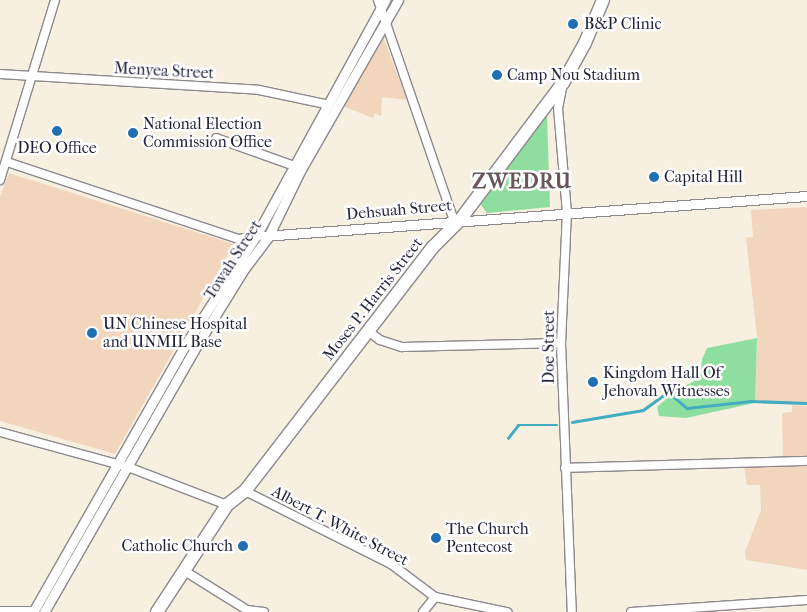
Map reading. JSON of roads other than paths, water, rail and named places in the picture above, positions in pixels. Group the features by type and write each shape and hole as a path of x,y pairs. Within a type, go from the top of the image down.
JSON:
{"highway":[{"name":"Moses P. Harris Street","path":"157,612 227,505 245,491 562,83 585,43 603,0"}],"street":[{"path":"0,180 55,0"},
{"name":"Towah Street","path":"44,612 197,346 244,269 268,237 300,171 398,0"},
{"path":"381,2 386,21 457,220"},
{"name":"Towah Street","path":"33,612 116,463 233,267 256,236 292,165 381,2"},
{"name":"Menyea Street","path":"0,74 259,90 325,104"},
{"name":"Doe Street","path":"562,83 558,108 567,212 561,343 572,612"},
{"path":"216,138 292,165"},
{"name":"Dehsuah Street","path":"6,162 238,239 457,220 807,196"},
{"path":"368,331 380,340 402,347 561,343"},
{"path":"0,432 116,463 227,505"},
{"path":"565,468 807,460"},
{"name":"Albert T. White Street","path":"245,491 391,564 435,597 507,612"},
{"path":"183,570 247,610 264,612"},
{"path":"422,611 435,597"},
{"path":"631,612 807,600"},
{"path":"0,611 33,612"}],"waterway":[{"path":"572,422 643,410 668,392 687,408 751,401 807,403"},
{"path":"508,438 518,425 557,425"}],"place":[{"name":"B&P Clinic","path":"573,24"},
{"name":"Camp Nou Stadium","path":"497,75"},
{"name":"DEO Office","path":"57,131"},
{"name":"National Election Commission Office","path":"133,133"},
{"name":"Capital Hill","path":"654,177"},
{"name":"UN Chinese Hospital and UNMIL Base","path":"92,333"},
{"name":"Kingdom Hall Of Jehovah Witnesses","path":"593,382"},
{"name":"The Church Pentecost","path":"436,538"},
{"name":"Catholic Church","path":"243,546"}],"district":[{"name":"ZWEDRU","path":"522,181"}]}
